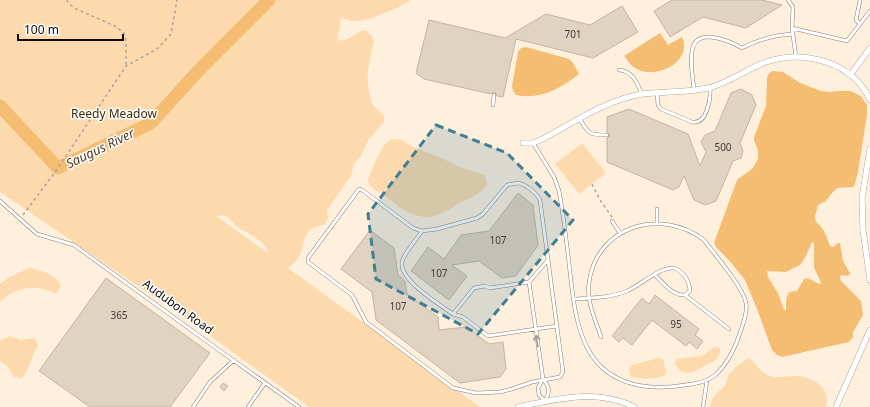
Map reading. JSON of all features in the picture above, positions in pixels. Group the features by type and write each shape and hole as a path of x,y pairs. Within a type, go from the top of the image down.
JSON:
{"street":[{"path":"851,74 870,48"},
{"path":"523,143 533,143 543,139 609,104 642,94 694,90 710,87 735,78 766,62 796,57 826,62 851,74 861,84 870,100"},
{"path":"870,149 862,198 863,230 870,280"},
{"path":"836,407 870,330"},
{"path":"518,407 545,401 590,396 615,399 634,407"}],"lane":[{"path":"788,0 793,7 792,28 796,57"},
{"path":"860,0 856,20 860,24"},
{"path":"792,28 847,41 870,11"},
{"path":"694,90 692,51 695,44 700,39 704,37 712,37 736,44 742,48 755,41 769,37 793,34"},
{"path":"619,70 626,71 634,78 642,94"},
{"path":"658,93 658,105 660,109 696,123 702,119 707,108 710,97 710,87"},
{"path":"493,105 494,95"},
{"path":"580,119 591,134 607,135"},
{"path":"533,143 554,177 559,191 573,299 580,326 589,351 599,365 613,377 633,384 653,387 678,386 707,380 719,371 736,346 746,312 745,299 740,288 704,240 683,229 669,224 636,226 620,233 609,242 599,254 592,272 589,283 589,298 601,337"},
{"path":"520,183 537,195 540,200 548,260 563,374 560,377 528,383 512,389 490,393 476,393 453,388 366,322 353,296 308,261 308,258 359,189 413,228 422,230 446,227 477,218 483,214 506,185 520,183"},
{"path":"0,201 20,219"},
{"path":"657,209 657,224"},
{"name":"Audubon Road","path":"20,219 40,235 74,245 299,407"},
{"path":"613,221 620,233"},
{"path":"422,230 404,257 402,263 403,272 419,290 453,314 463,317 488,336 556,326"},
{"path":"453,314 475,288 485,286 490,288 529,282 548,260"},
{"path":"573,299 610,296 627,291 669,268 678,269 686,277 690,291 686,295"},
{"path":"655,275 673,291 679,295 686,295 729,329"},
{"path":"529,282 542,380 538,388 539,395 545,401 550,393 548,386 542,380"},
{"path":"193,407 210,382 234,360"},
{"path":"701,407 707,380"},
{"path":"248,407 265,383"},
{"path":"290,407 293,403"}],"path":[{"path":"67,0 68,3 76,9 115,26 124,33 126,41 126,66"},
{"path":"20,219 58,168 126,66 157,49 171,34 177,0"},
{"path":"592,184 613,221"}],"highlighted area":[{"path":"436,125 507,153 573,220 478,334 376,279 368,214"}],"green space":[{"name":"Reedy Meadow","path":"0,0 411,0 368,19 354,21 342,18 340,21 338,40 345,40 359,32 366,30 372,36 374,42 368,74 370,97 373,105 384,116 384,122 368,140 361,156 354,164 351,176 327,210 328,218 325,224 314,227 309,231 298,258 288,268 480,407 309,407 188,320 0,192","holes":["216,216 225,216 229,218 237,227 260,241 267,249 268,253"]},
{"path":"394,139 402,140 411,146 460,167 485,175 487,185 477,194 435,216 425,217 412,214 373,188 368,182 372,168 383,147 388,141"},
{"path":"582,143 606,173 579,194 555,164"},
{"path":"29,268 43,271 55,278 61,286 58,292 55,293 48,290 26,288 12,293 0,302 0,284 8,278"},
{"path":"10,336 20,340 35,338 38,345 22,378 14,377 8,367 0,361 0,340"},
{"path":"716,346 720,348 720,353 716,360 691,373 681,372 675,364 676,359 701,356"},
{"path":"659,358 663,359 666,371 665,375 648,378 631,376 629,368 632,365"},
{"path":"749,358 762,372 767,375 777,377 799,376 815,381 826,393 826,407 710,407 713,397 725,385 729,374 738,365"}],"shaded area":[{"path":"660,33 668,45 682,37 684,46 683,54 672,66 654,72 645,72 633,66 624,56"},
{"path":"526,47 569,59 579,74 557,89 541,95 516,95 512,86 518,52 521,48"},
{"path":"773,71 783,72 800,83 821,91 850,91 861,96 867,105 867,115 858,172 854,187 837,188 826,201 818,205 815,217 816,222 825,233 830,246 833,247 840,243 843,261 850,273 848,276 841,275 841,281 861,301 863,315 853,332 853,337 849,342 782,357 777,355 772,350 745,280 714,243 737,180 753,168 758,159 758,151 754,137 766,106 767,78 769,73","holes":["812,242 814,243 814,268 821,282 820,284 809,279 804,279 797,291 789,292 786,301 786,310 784,310 778,293 768,277 767,271 786,272 800,265"]}],"building":[{"path":"672,0 762,0 782,5 746,28 703,17 670,37 654,11"},
{"path":"622,6 638,32 593,58 516,39 503,97 497,96 495,92 491,94 424,79 416,73 429,20 505,38 546,14 590,25"},
{"path":"741,89 752,95 756,105 740,143 743,151 741,158 733,161 716,201 705,205 694,200 684,176 679,187 673,190 607,162 607,138 610,135 607,132 607,117 629,109 688,134 700,166 706,152 701,142 705,135 715,131 731,93"},
{"path":"518,193 533,205 538,245 516,276 502,278 479,261 452,265 467,276 449,300 411,271 428,247 444,259 461,235 489,231"},
{"path":"370,230 394,248 398,275 405,281 407,294 438,317 439,330 466,327 489,344 503,342 506,369 500,377 460,383 376,320 372,292 341,269"},
{"path":"106,278 210,353 170,407 90,407 39,371"},
{"path":"655,295 699,329 695,335 703,341 697,349 689,342 686,346 652,320 632,345 623,338 619,342 612,336 642,298 649,304"},
{"path":"223,383 228,386 224,391 220,387"}],"waterway":[{"name":"Saugus River","path":"0,106 58,168 151,123 199,70 269,0"}]}
